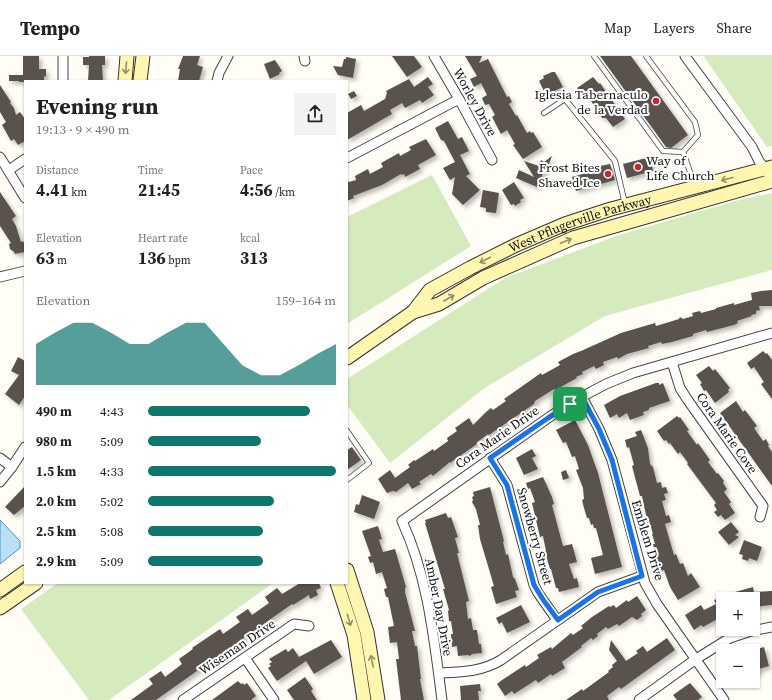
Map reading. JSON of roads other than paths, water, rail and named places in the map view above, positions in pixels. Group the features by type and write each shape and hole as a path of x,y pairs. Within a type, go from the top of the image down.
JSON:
{"main road":[{"path":"125,80 127,56"},
{"path":"140,80 143,56"},
{"name":"West Pflugerville Parkway","path":"348,357 413,312 430,290 503,252 565,224 695,187 770,174"},
{"name":"West Pflugerville Parkway","path":"413,312 439,304 483,278 573,238 770,174"},
{"path":"348,573 367,632 378,700"},
{"path":"0,590 22,575"},
{"path":"337,584 354,635 364,700"},
{"path":"0,608 32,586"}],"street":[{"path":"63,56 63,80"},
{"path":"217,80 228,56"},
{"name":"Worley Drive","path":"434,56 492,160"},
{"path":"685,56 752,147 759,161 770,174"},
{"path":"348,157 459,99"},
{"path":"0,157 24,196"},
{"path":"8,170 24,160"},
{"path":"0,278 24,271"},
{"name":"Cora Marie Drive","path":"402,521 548,418 606,384 633,373 772,333"},
{"name":"Cora Marie Cove","path":"672,362 680,388 763,506 760,517"},
{"name":"Emblem Drive","path":"582,397 599,429 612,460 645,584 724,700"},
{"path":"0,482 24,449"},
{"path":"0,458 12,467"},
{"name":"Snowberry Street","path":"490,458 507,485 534,585 558,620"},
{"name":"Amber Day Drive","path":"402,521 417,558 423,581 431,621 442,700"},
{"path":"439,673 473,671 490,667 598,592 642,576"},
{"name":"Wiseman Drive","path":"183,700 294,624 309,626"},
{"path":"639,700 696,659 730,638 751,631 772,627"},
{"path":"245,658 274,700"}],"lane":[{"path":"594,56 663,151 683,152"},
{"path":"646,56 695,122 698,135 683,152"},
{"path":"544,113 565,99 615,161 626,206"},
{"path":"683,152 695,187"},
{"path":"348,432 369,463 348,479"}],"water":[{"path":"0,520 20,541 20,548 0,564"}],"place":[{"name":"Iglesia Tabernaculo de la Verdad","path":"656,101"},
{"name":"Way of Life Church","path":"638,167"},
{"name":"Frost Bites Shaved Ice","path":"608,174"}]}
